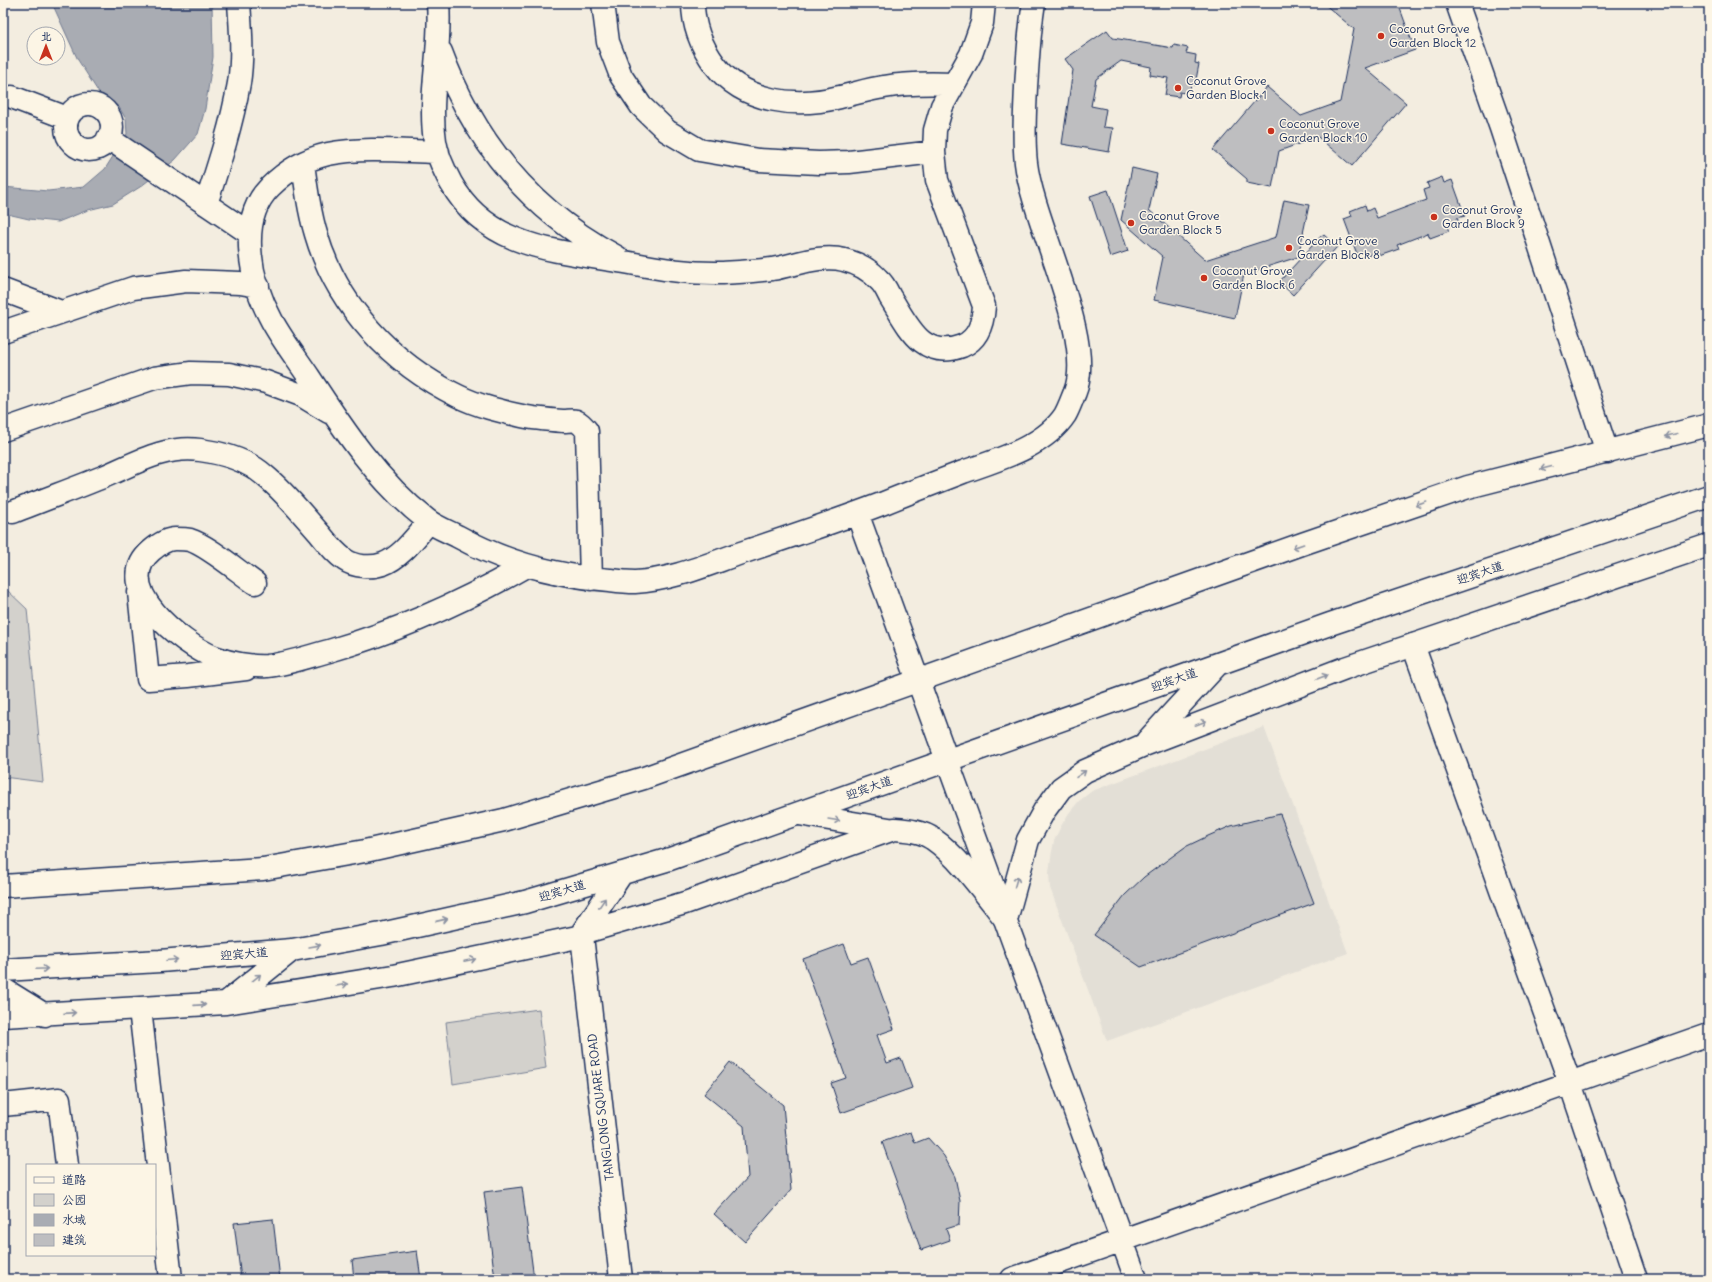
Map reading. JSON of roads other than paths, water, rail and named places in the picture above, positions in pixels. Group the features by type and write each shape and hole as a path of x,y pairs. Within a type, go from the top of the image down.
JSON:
{"main road":[{"path":"206,204 229,129 239,81 242,32 239,3"},
{"path":"438,3 440,25 439,47 432,117 435,144 444,170 457,194 475,214 496,231 521,242 557,252 664,270 714,274 772,269 821,258 843,259 864,267 881,281 912,331 922,342 936,349 952,350 966,344 977,334 983,321 984,306 937,180 934,152 935,130 942,106 971,54 982,22 984,3"},
{"path":"603,3 608,42 621,76 641,106 668,131 699,150 758,160 804,163 849,162 934,152"},
{"path":"693,3 693,15 698,36 707,54 720,71 736,85 755,95 775,100 810,101 839,98 891,86 930,83 954,84"},
{"path":"438,152 360,151 329,154 303,163 281,176 262,195 253,214 249,233 252,263 258,286 272,322 347,435 391,487 429,522 476,547 526,566 577,578 634,582 670,577 857,513 1017,452 1044,436 1064,416 1078,385 1079,358 1073,323 1033,198 1026,166 1024,126 1029,32 1034,3"},
{"path":"1457,3 1501,128 1607,452"},
{"path":"439,47 450,78 481,136 522,187 546,210 572,230 600,248 629,263"},
{"path":"6,94 67,118"},
{"path":"113,141 98,148 88,150 80,148 73,144 68,137 66,125 67,118 76,108 87,104 96,104 103,108 111,119 111,134 113,141 249,233"},
{"path":"303,163 307,199 314,228 330,269 348,301 370,331 397,356 426,379 459,396 494,410 530,418 575,421 582,425 587,431 590,579"},
{"path":"3,332 133,288 186,281 240,283 258,286"},
{"path":"3,290 61,312"},
{"path":"3,430 146,380 191,373 229,374 266,382 301,395 334,415"},
{"path":"3,886 263,869 364,851 504,820 644,778 1468,487 1709,425"},
{"path":"13,512 153,455 176,450 198,450 222,454 243,462 263,474 280,489 332,548 346,561 352,563 364,566 382,564 398,555 429,522"},
{"name":"迎宾大道","path":"3,970 160,961 292,950 381,934 525,902 670,859 1330,624 1709,496"},
{"path":"857,513 1136,1279"},
{"path":"255,583 204,547 190,540 174,539 158,544 146,554 139,569 138,585 148,679 228,672 267,666 313,656 350,645 401,628 444,610 485,590 526,566"},
{"path":"1006,920 1028,840 1044,811 1061,788 1085,771 1144,745 1345,668 1709,545"},
{"path":"138,585 156,613 169,628 190,645 214,657 240,664 267,666"},
{"path":"1413,645 1570,1083 1636,1279"},
{"path":"1144,745 1218,664"},
{"path":"796,814 894,829 911,830 932,838 954,858 1006,920"},
{"path":"3,1016 45,1015 226,1003 393,976 582,934 685,903 894,829"},
{"path":"582,934 622,873"},
{"name":"TANGLONG SQUARE ROAD","path":"582,934 621,1279"},
{"path":"226,1003 292,950"},
{"path":"3,989 45,1015"},
{"path":"140,1009 170,1279"},
{"path":"1012,1279 1709,1034"},
{"path":"3,1106 59,1099 68,1164"}],"water":[{"path":"52,3 212,3 213,57 205,109 198,134 175,160 140,187 113,204 88,210 58,222 29,219 3,213 3,187 48,191 84,187 105,169 127,134 126,119 119,107 99,93 78,60 66,34 66,26 62,26"}],"place":[{"name":"Coconut Grove Garden Block 12","path":"1381,36"},
{"name":"Coconut Grove Garden Block 1","path":"1178,88"},
{"name":"Coconut Grove Garden Block 10","path":"1271,131"},
{"name":"Coconut Grove Garden Block 9","path":"1434,217"},
{"name":"Coconut Grove Garden Block 5","path":"1131,223"},
{"name":"Coconut Grove Garden Block 8","path":"1289,248"},
{"name":"Coconut Grove Garden Block 6","path":"1204,278"}]}
